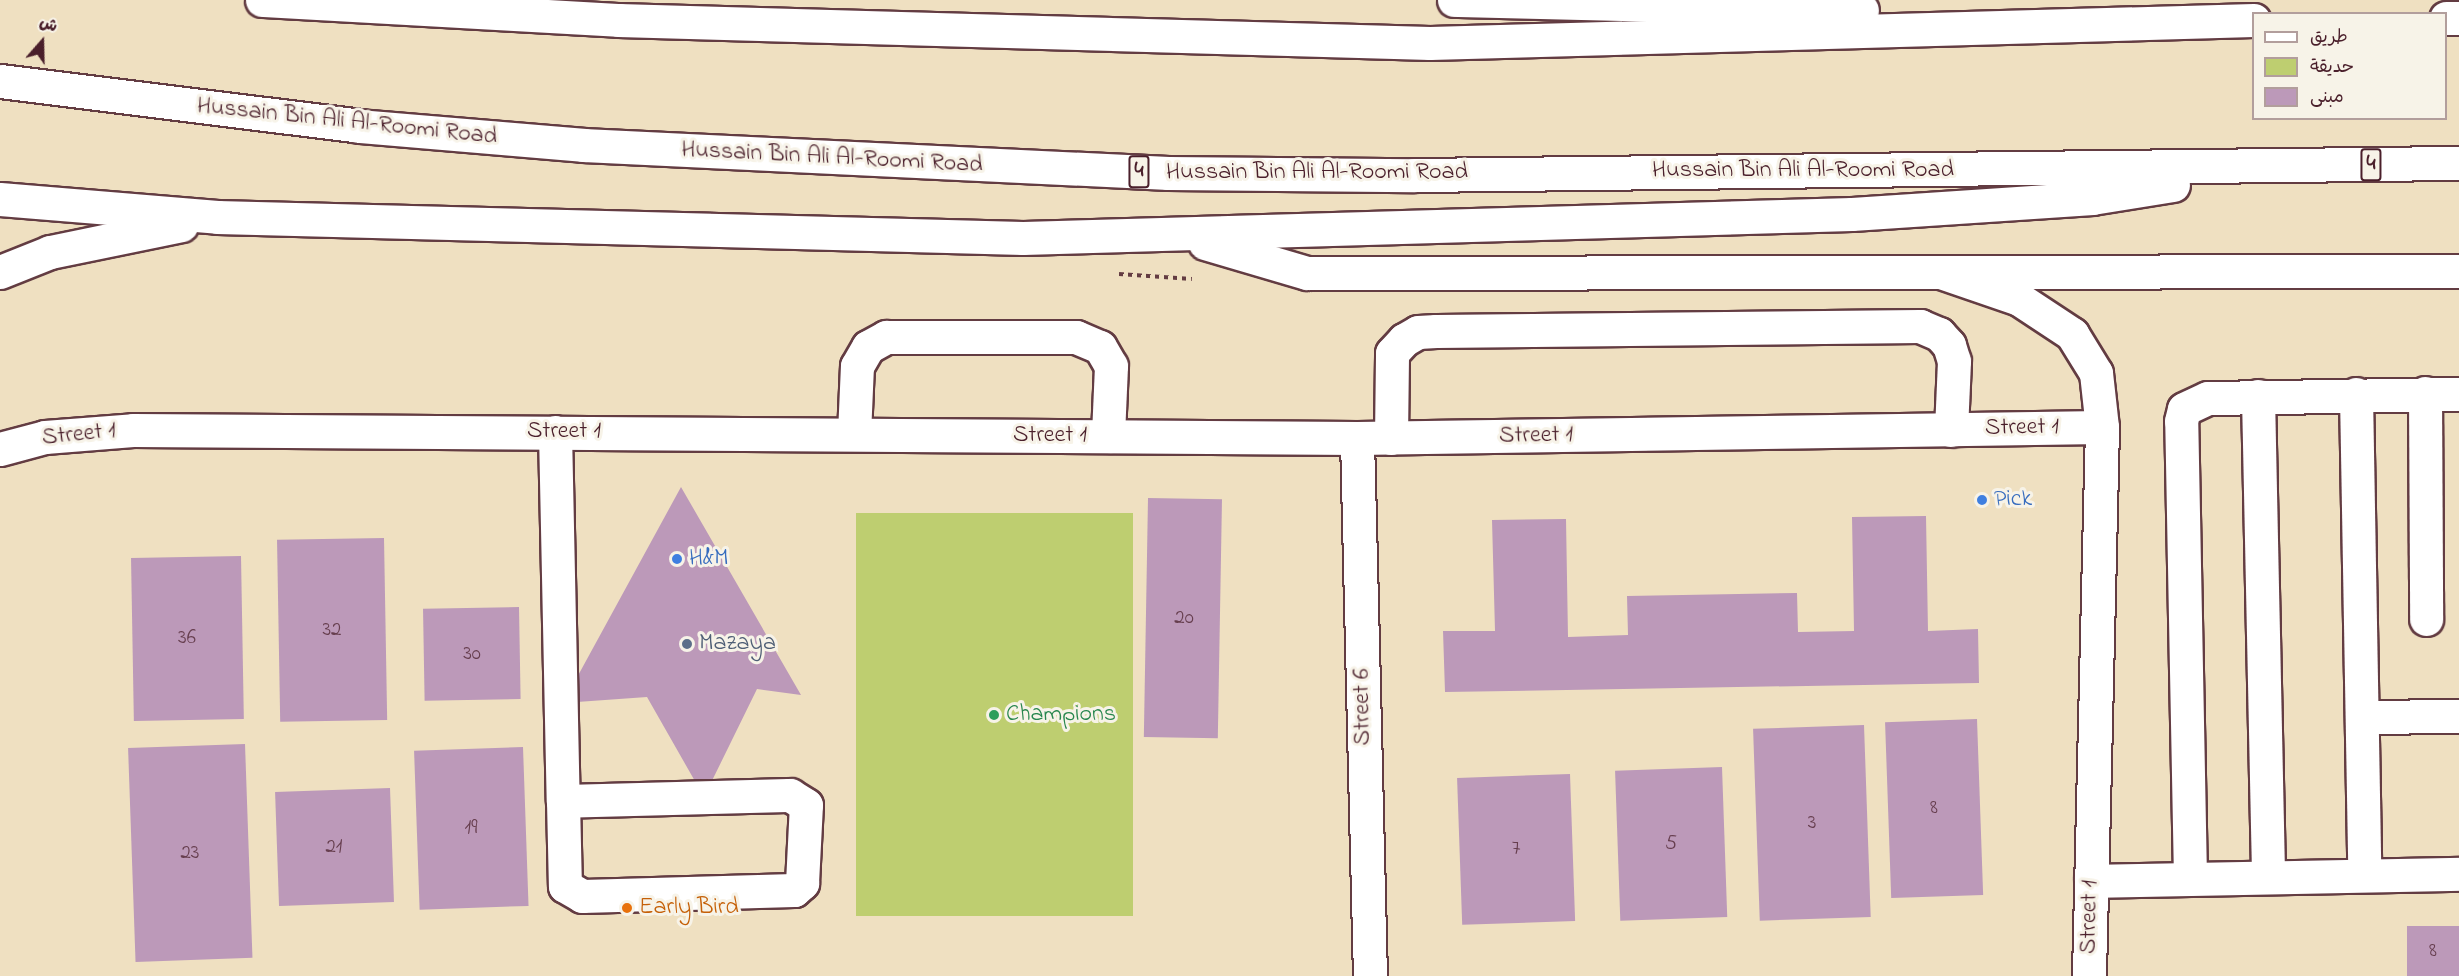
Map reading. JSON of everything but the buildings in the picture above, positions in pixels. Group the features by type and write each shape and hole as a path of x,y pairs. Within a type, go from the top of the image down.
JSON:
{"main road":[{"path":"262,0 618,20 1431,43 2252,20"},
{"path":"1454,0 2252,20"},
{"name":"Hussain Bin Ali Al-Roomi Road","path":"0,81 359,126 583,145 1168,173 2283,167 2459,163"},
{"path":"0,199 217,217 1023,238 1852,214 2092,198 2283,167"},
{"path":"0,272 50,252 217,217"},
{"path":"1174,234 1307,273 2459,271"},
{"name":"Street 1","path":"1938,272 2019,299 2072,334 2096,373 2102,427 2089,976"},
{"path":"1391,438 1392,353 1404,340 1418,332 1436,331 1920,326 1939,334 1949,345 1954,361 1951,430"},
{"path":"854,434 857,366 868,347 886,337 1076,337 1100,347 1110,366 1108,436"},
{"path":"2425,393 2426,619"},
{"path":"2190,878 2181,421 2184,409 2197,400 2258,396 2459,393"},
{"path":"2356,394 2364,873"},
{"path":"2258,396 2268,875"},
{"name":"Street 1","path":"0,449 45,437 133,430 1391,438 2102,427"},
{"path":"555,432 563,801 565,886 582,896 795,890 802,883 806,805 790,795 563,801"},
{"name":"Street 6","path":"1357,438 1370,976"},
{"path":"2362,717 2459,716"},
{"path":"2091,881 2364,873 2459,874"}],"green space":[{"name":"Champions","path":"856,513 1133,513 1133,916 856,916"}],"place":[{"name":"Pick","path":"1982,500"},
{"name":"H&M","path":"677,559"},
{"name":"Mazaya","path":"687,644"},
{"name":"Champions","path":"994,715"},
{"name":"Early Bird","path":"627,908"}]}
